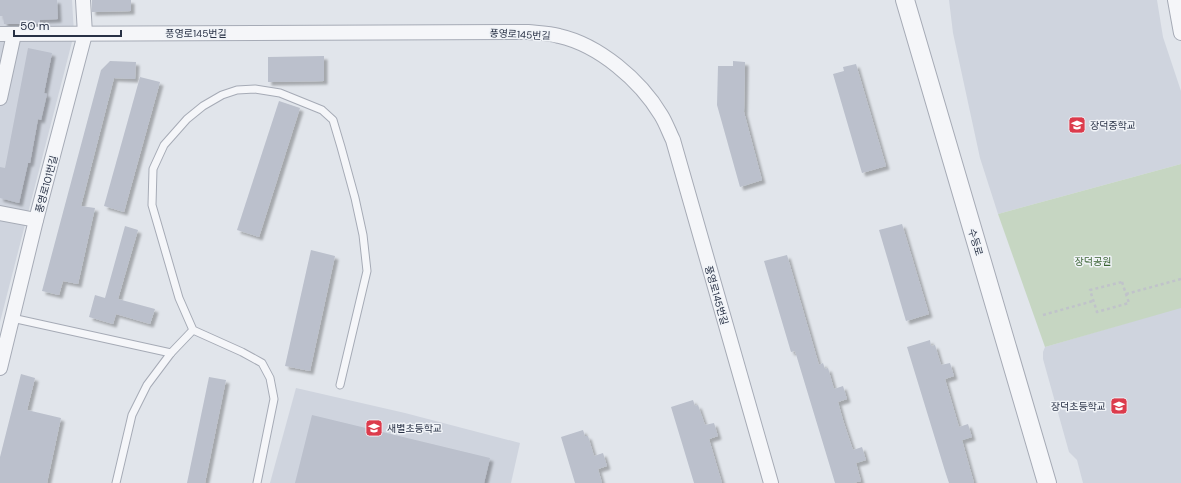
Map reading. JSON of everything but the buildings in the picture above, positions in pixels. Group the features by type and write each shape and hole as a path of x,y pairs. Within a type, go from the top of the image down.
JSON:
{"street":[{"name":"풍영로101번길","path":"0,368 36,220 85,34 83,0"},
{"name":"수등로","path":"905,0 1047,483"},
{"path":"1175,0 1181,33"},
{"name":"풍영로145번길","path":"0,34 528,32 559,36 588,47 619,67 650,99 661,114 673,140 771,483"},
{"path":"0,98 14,34"},
{"path":"0,213 36,220"}],"lane":[{"path":"257,483 274,398 270,378 262,363 242,352 193,330 178,298 152,206 153,169 164,146 187,119 203,106 222,95 237,90 255,89 280,92 322,110 332,120 342,147 355,198 363,235 367,271 340,385"},
{"path":"12,318 171,353"},
{"path":"116,483 132,415 147,385 171,353 193,330"}],"path":[{"path":"1126,294 1181,279"},
{"path":"1122,282 1126,294 1129,303 1097,312 1090,290 1122,282"},
{"path":"1043,315 1093,301"}],"shaded area":[{"path":"0,0 72,0 74,34 0,322"},
{"name":"장덕중학교","path":"949,0 1157,0 1163,37 1181,91 1181,164 998,214 980,158 953,33"},
{"name":"장덕초등학교","path":"1181,307 1181,483 1083,483 1077,460 1069,452 1043,359 1045,347"},
{"name":"새별초등학교","path":"296,388 405,413 520,443 511,483 270,483"}],"green space":[{"name":"장덕공원","path":"1181,164 1181,308 1045,347 998,214"}],"place":[{"name":"장덕중학교","path":"1077,125"},
{"name":"장덕초등학교","path":"1119,406"},
{"name":"새별초등학교","path":"374,428"}]}
